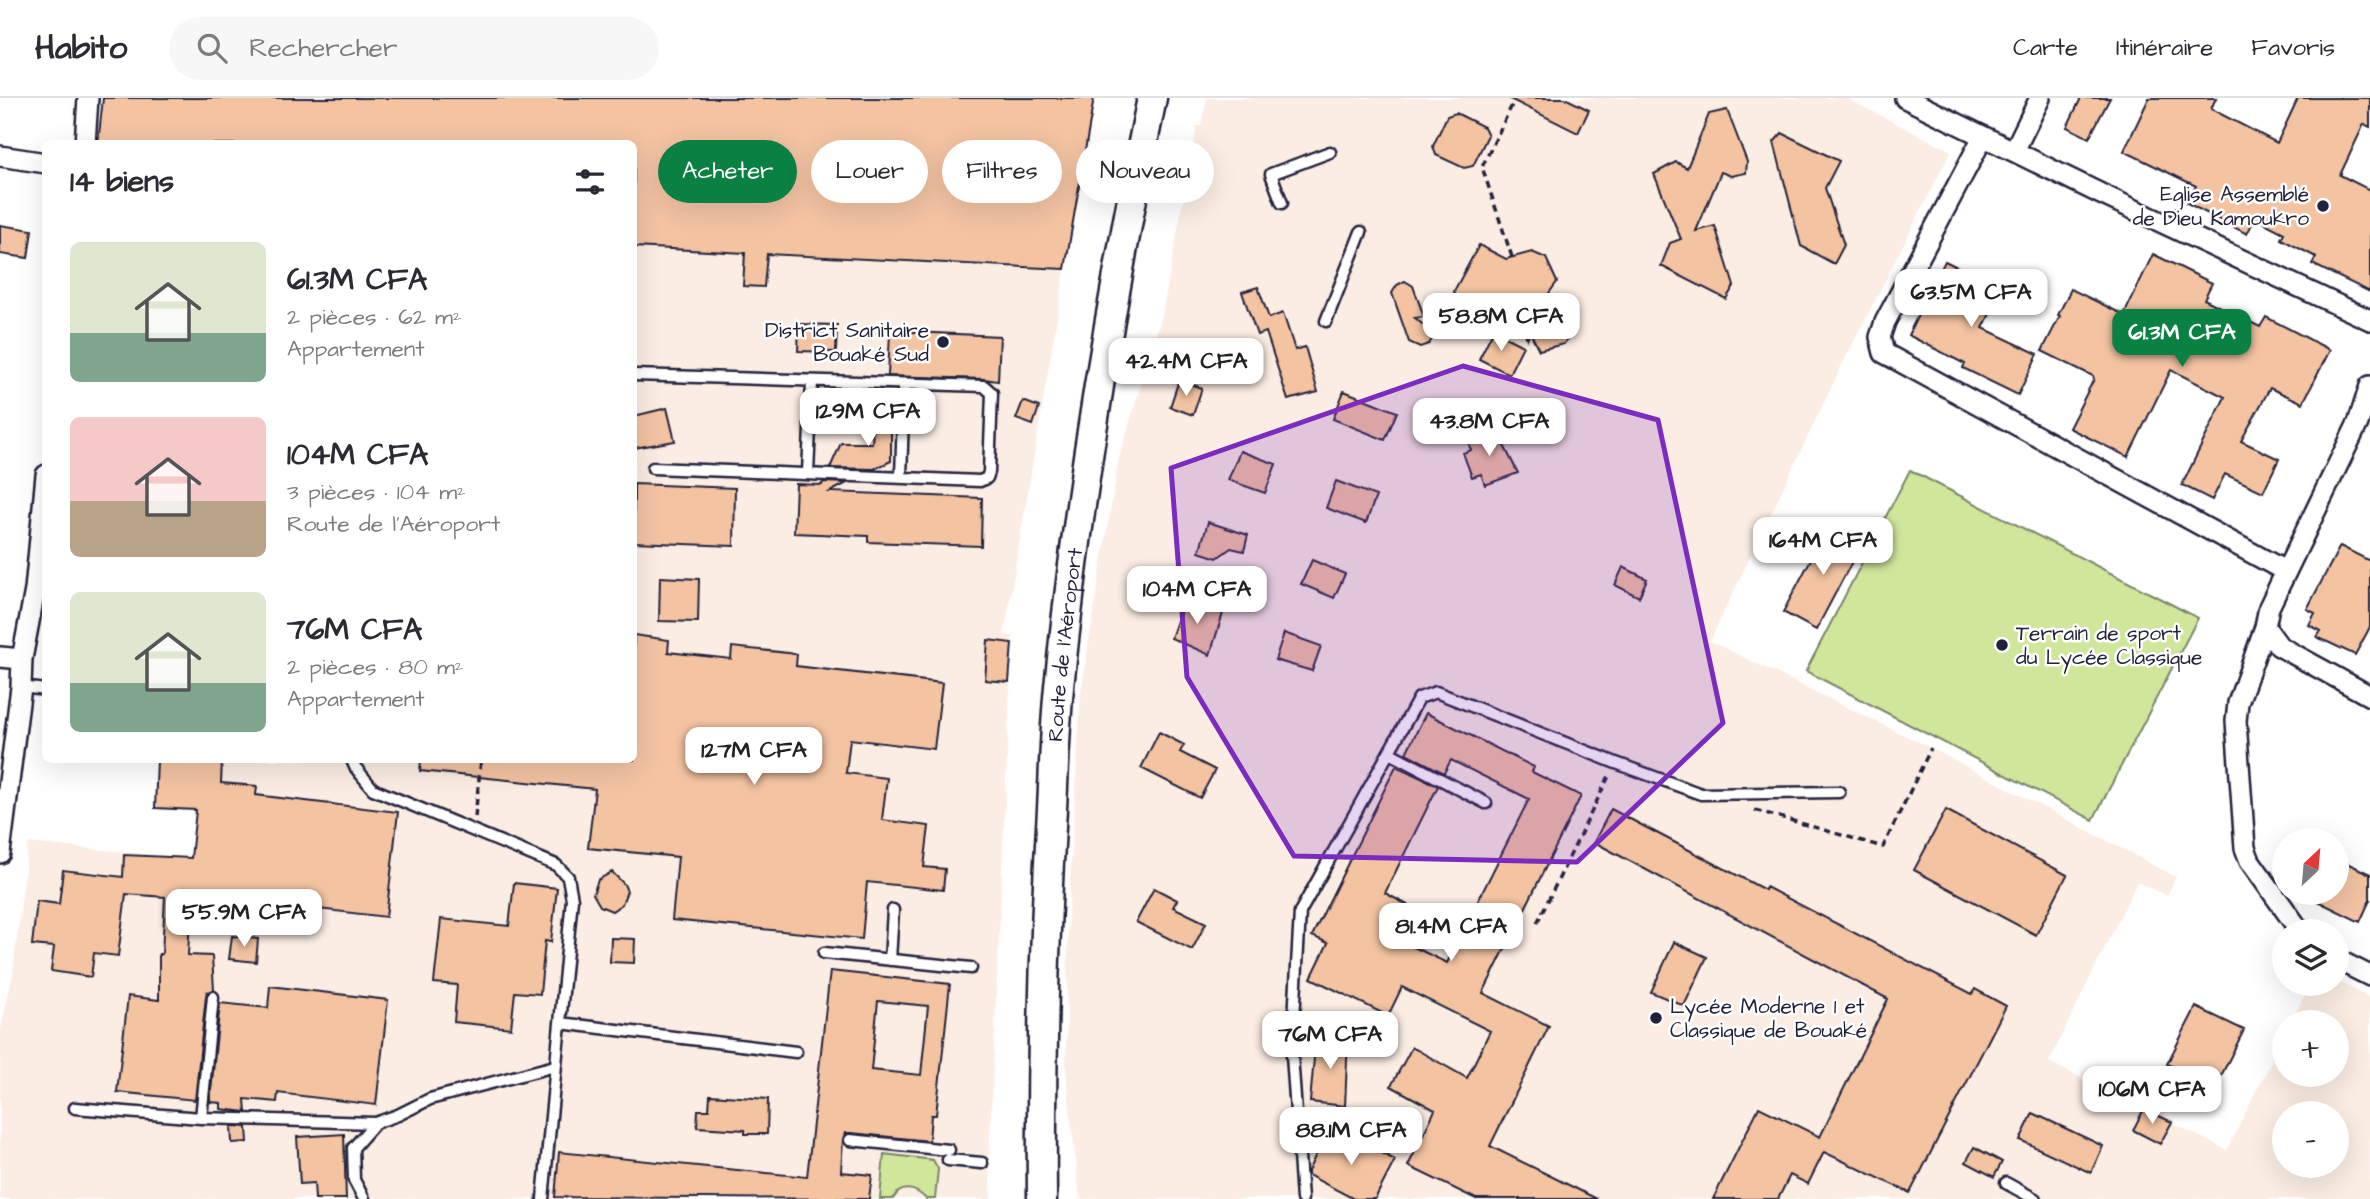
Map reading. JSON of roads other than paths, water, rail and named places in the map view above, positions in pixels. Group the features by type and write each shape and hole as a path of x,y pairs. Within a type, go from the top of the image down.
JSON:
{"main road":[{"name":"Route de l'Aéroport","path":"1042,1199 1041,1069 1045,916 1059,689 1090,441 1120,256 1152,98"}],"street":[{"path":"85,140 88,98"},
{"path":"1905,98 2370,320"},
{"path":"2014,151 2040,98"},
{"path":"1983,136 1885,322 1880,337 1884,353 2285,571"},
{"path":"0,156 42,162"},
{"path":"2291,919 2250,861 2245,848 2236,721 2238,703 2265,627 2269,607 2285,571 2364,426 2370,386"},
{"path":"0,853 22,687 22,659 35,590 42,517"},
{"path":"2265,627 2279,646 2370,696"},
{"path":"0,657 22,659"},
{"path":"2349,966 2370,976"}],"lane":[{"path":"1282,202 1271,174 1330,152"},
{"path":"1326,321 1361,232"},
{"path":"637,375 984,386 992,393 989,472 987,478 980,481 653,468"},
{"path":"808,473 811,382"},
{"path":"901,477 904,385"},
{"path":"22,687 42,690"},
{"path":"1302,1199 1292,1055 1300,912 1419,698 1436,692 1701,794 1839,792"},
{"path":"1390,752 1486,803"},
{"path":"353,763 373,789 556,865 568,877 572,899 543,1199"},
{"path":"890,960 893,910"},
{"path":"824,953 971,968"},
{"path":"201,1118 213,997"},
{"path":"560,1023 796,1052"},
{"path":"75,1108 201,1118 375,1123 430,1099 555,1066"},
{"path":"364,1199 354,1180 353,1148 375,1123"},
{"path":"850,1140 949,1155 982,1163"},
{"path":"2006,1183 2035,1199"}],"place":[{"name":"Eglise Assemblé de Dieu Kamoukro","path":"2323,206"},
{"name":"District Sanitaire Bouaké Sud","path":"943,342"},
{"name":"Terrain de sport du Lycée Classique","path":"2002,645"},
{"name":"Lycée Moderne 1 et Classique de Bouaké","path":"1656,1018"}]}
